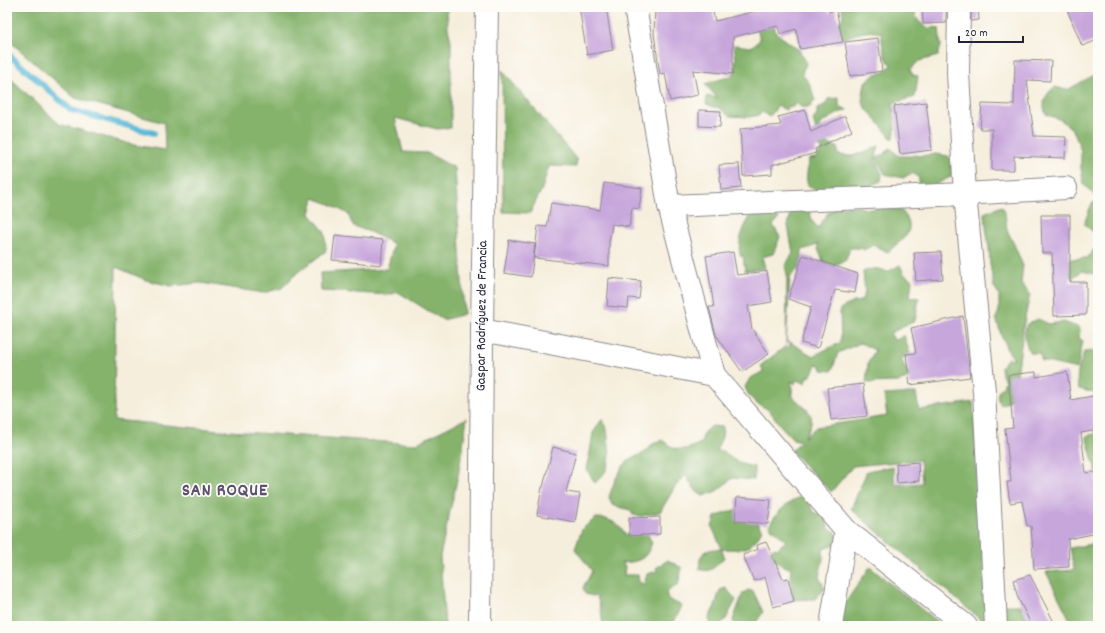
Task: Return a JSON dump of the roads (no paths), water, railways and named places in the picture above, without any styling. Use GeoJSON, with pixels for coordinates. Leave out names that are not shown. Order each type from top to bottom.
{"type":"FeatureCollection","features":[{"type":"Feature","properties":{"kind":"street","name":"Gaspar Rodríguez de Francia"},"geometry":{"type":"LineString","coordinates":[[480,626],[482,330],[487,7]]}},
{"type":"Feature","properties":{"kind":"street"},"geometry":{"type":"LineString","coordinates":[[635,7],[669,206],[714,375],[846,530],[966,626]]}},
{"type":"Feature","properties":{"kind":"street"},"geometry":{"type":"LineString","coordinates":[[959,7],[958,72],[965,194],[984,391],[996,626]]}},
{"type":"Feature","properties":{"kind":"street"},"geometry":{"type":"LineString","coordinates":[[669,206],[965,194],[1066,188]]}},
{"type":"Feature","properties":{"kind":"street"},"geometry":{"type":"LineString","coordinates":[[482,330],[714,375]]}},
{"type":"Feature","properties":{"kind":"street"},"geometry":{"type":"LineString","coordinates":[[831,626],[846,530]]}},
{"type":"Feature","properties":{"kind":"waterway"},"geometry":{"type":"LineString","coordinates":[[7,53],[71,110],[154,133]]}},
{"type":"Feature","properties":{"kind":"district","name":"SAN ROQUE"},"geometry":{"type":"Point","coordinates":[225,491]}}]}
